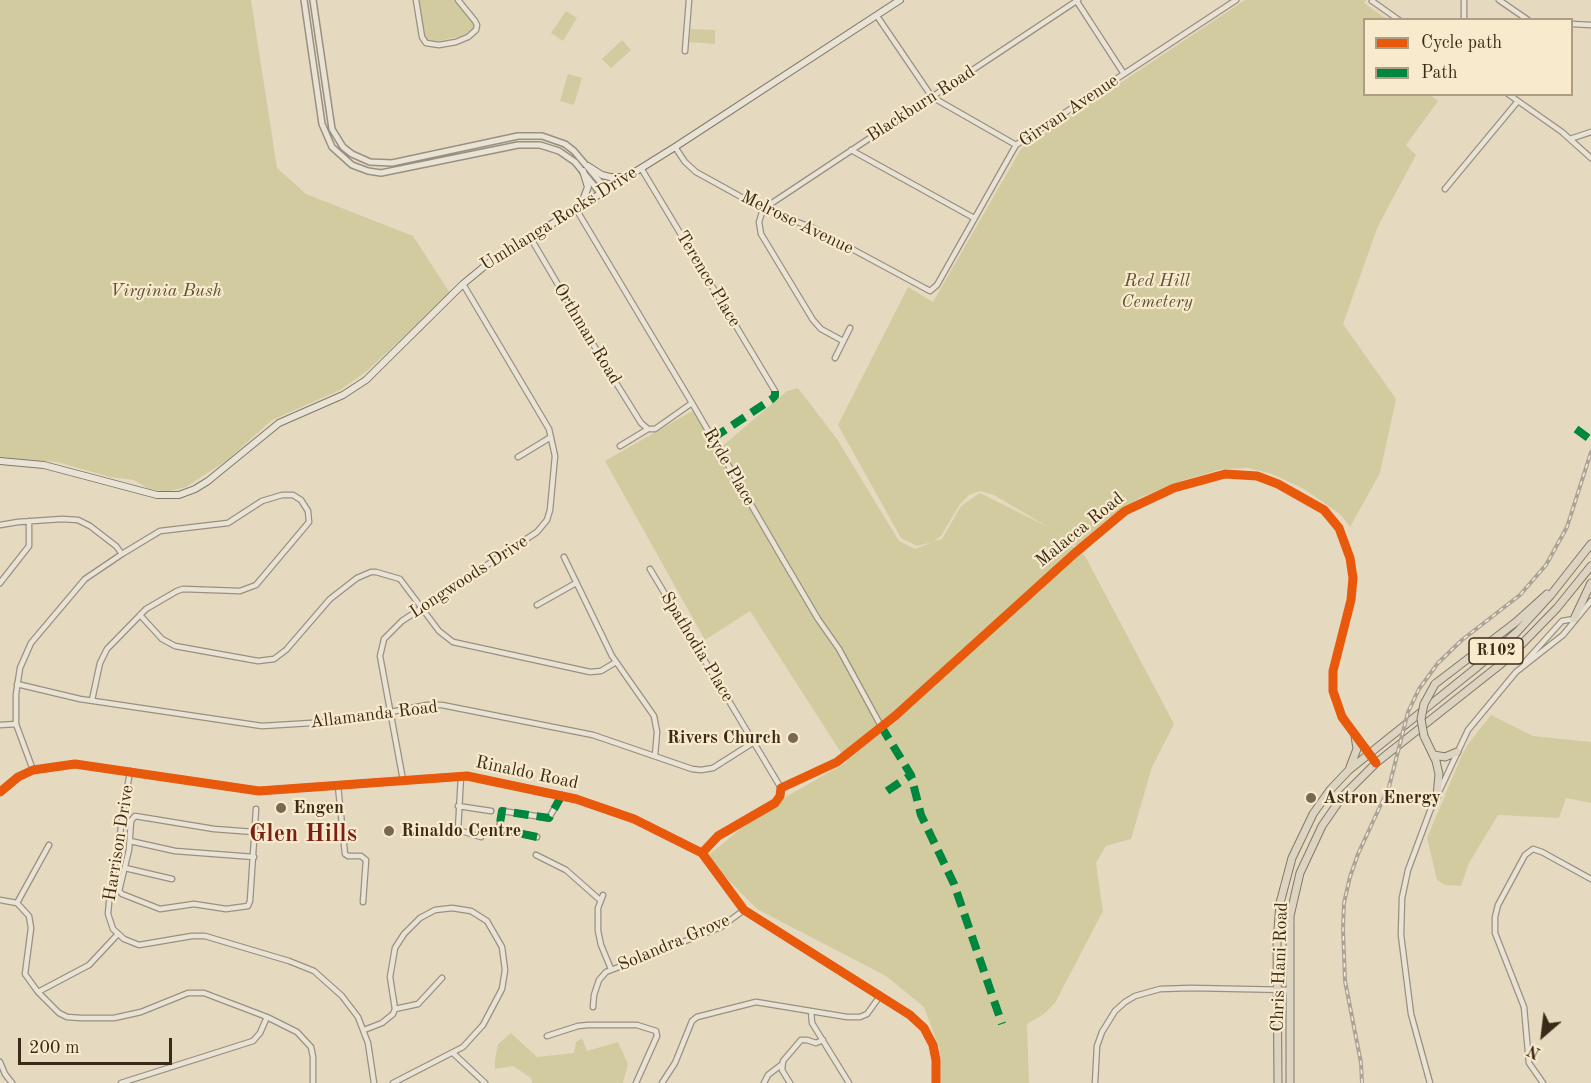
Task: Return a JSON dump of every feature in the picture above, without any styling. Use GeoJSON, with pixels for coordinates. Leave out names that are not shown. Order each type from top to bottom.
{"type":"FeatureCollection","features":[{"type":"Feature","properties":{"kind":"main road","name":"Umhlanga Rocks Drive"},"geometry":{"type":"LineString","coordinates":[[0,461],[44,465],[157,495],[172,496],[188,492],[208,482],[279,423],[343,394],[366,380],[463,284],[486,265],[675,147],[900,0]]}},
{"type":"Feature","properties":{"kind":"main road"},"geometry":{"type":"LineString","coordinates":[[584,166],[610,177],[628,176]]}},
{"type":"Feature","properties":{"kind":"main road"},"geometry":{"type":"LineString","coordinates":[[578,207],[588,187],[584,166]]}},
{"type":"Feature","properties":{"kind":"main road","name":"Chris Hani Road"},"geometry":{"type":"LineString","coordinates":[[1278,1083],[1276,989],[1278,921],[1285,880],[1292,858],[1313,814],[1330,790],[1349,770],[1498,650],[1533,615],[1591,544]]}},
{"type":"Feature","properties":{"kind":"main road","name":"Chris Hani Road"},"geometry":{"type":"LineString","coordinates":[[1290,1083],[1290,916],[1306,857],[1330,812],[1376,763],[1502,664],[1557,608],[1591,566]]}},
{"type":"Feature","properties":{"kind":"main road"},"geometry":{"type":"LineString","coordinates":[[1574,619],[1591,583]]}},
{"type":"Feature","properties":{"kind":"main road"},"geometry":{"type":"LineString","coordinates":[[1437,796],[1439,774],[1434,755],[1424,736],[1421,719],[1424,704],[1435,684],[1558,586]]}},
{"type":"Feature","properties":{"kind":"main road"},"geometry":{"type":"LineString","coordinates":[[1349,770],[1357,749],[1355,736]]}},
{"type":"Feature","properties":{"kind":"main road"},"geometry":{"type":"LineString","coordinates":[[1434,755],[1445,757],[1457,752]]}},
{"type":"Feature","properties":{"kind":"street"},"geometry":{"type":"LineString","coordinates":[[304,0],[322,124],[333,147],[352,165],[368,171],[394,172],[529,144],[549,147],[584,166]]}},
{"type":"Feature","properties":{"kind":"street"},"geometry":{"type":"LineString","coordinates":[[313,0],[332,129],[343,147],[352,154],[370,162],[392,163],[530,135],[542,136],[565,144],[604,192]]}},
{"type":"Feature","properties":{"kind":"street"},"geometry":{"type":"LineString","coordinates":[[416,0],[422,37],[426,43],[439,45],[462,40],[476,30],[475,21],[458,0]]}},
{"type":"Feature","properties":{"kind":"street"},"geometry":{"type":"LineString","coordinates":[[685,51],[689,0]]}},
{"type":"Feature","properties":{"kind":"street"},"geometry":{"type":"LineString","coordinates":[[1077,0],[1125,74]]}},
{"type":"Feature","properties":{"kind":"street","name":"Blackburn Road"},"geometry":{"type":"LineString","coordinates":[[764,209],[1077,0]]}},
{"type":"Feature","properties":{"kind":"street","name":"Girvan Avenue"},"geometry":{"type":"LineString","coordinates":[[927,291],[937,285],[1016,145],[1236,0]]}},
{"type":"Feature","properties":{"kind":"street"},"geometry":{"type":"LineString","coordinates":[[1464,0],[1464,18]]}},
{"type":"Feature","properties":{"kind":"street"},"geometry":{"type":"LineString","coordinates":[[1499,0],[1525,18]]}},
{"type":"Feature","properties":{"kind":"street"},"geometry":{"type":"LineString","coordinates":[[1372,1],[1396,18]]}},
{"type":"Feature","properties":{"kind":"street"},"geometry":{"type":"LineString","coordinates":[[877,16],[932,97],[1016,145]]}},
{"type":"Feature","properties":{"kind":"street"},"geometry":{"type":"LineString","coordinates":[[1573,24],[1591,25]]}},
{"type":"Feature","properties":{"kind":"street"},"geometry":{"type":"LineString","coordinates":[[317,95],[327,93]]}},
{"type":"Feature","properties":{"kind":"street"},"geometry":{"type":"LineString","coordinates":[[1511,96],[1570,139],[1591,158]]}},
{"type":"Feature","properties":{"kind":"street"},"geometry":{"type":"LineString","coordinates":[[1445,189],[1518,101]]}},
{"type":"Feature","properties":{"kind":"street"},"geometry":{"type":"LineString","coordinates":[[1570,139],[1591,132]]}},
{"type":"Feature","properties":{"kind":"street","name":"Melrose Avenue"},"geometry":{"type":"LineString","coordinates":[[675,147],[684,162],[696,172],[764,209],[813,228],[927,291]]}},
{"type":"Feature","properties":{"kind":"street"},"geometry":{"type":"LineString","coordinates":[[851,150],[974,218]]}},
{"type":"Feature","properties":{"kind":"street"},"geometry":{"type":"LineString","coordinates":[[392,163],[394,172]]}},
{"type":"Feature","properties":{"kind":"street","name":"Terence Place"},"geometry":{"type":"LineString","coordinates":[[641,168],[775,391]]}},
{"type":"Feature","properties":{"kind":"street","name":"Ryde Place"},"geometry":{"type":"LineString","coordinates":[[578,207],[882,726]]}},
{"type":"Feature","properties":{"kind":"street"},"geometry":{"type":"LineString","coordinates":[[764,209],[759,227],[766,243],[813,321],[821,329],[843,341]]}},
{"type":"Feature","properties":{"kind":"street","name":"Orthman Road"},"geometry":{"type":"LineString","coordinates":[[530,237],[613,378],[641,423],[648,429]]}},
{"type":"Feature","properties":{"kind":"street","name":"Longwoods Drive"},"geometry":{"type":"LineString","coordinates":[[403,780],[380,656],[381,644],[391,630],[530,538],[543,526],[550,510],[555,467],[552,437],[543,417],[463,284]]}},
{"type":"Feature","properties":{"kind":"street"},"geometry":{"type":"LineString","coordinates":[[835,358],[850,328]]}},
{"type":"Feature","properties":{"kind":"street"},"geometry":{"type":"LineString","coordinates":[[620,446],[648,429],[655,429],[692,403]]}},
{"type":"Feature","properties":{"kind":"street"},"geometry":{"type":"LineString","coordinates":[[518,457],[552,437]]}},
{"type":"Feature","properties":{"kind":"street","name":"Malacca Road"},"geometry":{"type":"LineString","coordinates":[[702,853],[718,836],[775,803],[780,796],[781,788],[837,762],[882,726],[1125,511],[1174,488],[1225,474],[1244,474],[1268,479],[1316,505],[1331,516],[1342,534],[1350,558],[1353,578],[1351,600],[1335,659],[1332,681],[1338,710],[1376,763]]}},
{"type":"Feature","properties":{"kind":"street"},"geometry":{"type":"LineString","coordinates":[[33,770],[16,724],[17,684],[24,658],[38,635],[85,579],[122,554],[165,530],[228,523],[262,501],[282,495],[297,496],[309,514],[309,522],[256,585],[240,591],[183,589],[140,615],[106,649],[100,663],[92,700]]}},
{"type":"Feature","properties":{"kind":"street"},"geometry":{"type":"LineString","coordinates":[[0,525],[62,519],[83,522],[116,546],[122,554]]}},
{"type":"Feature","properties":{"kind":"street"},"geometry":{"type":"LineString","coordinates":[[0,583],[29,546],[29,521]]}},
{"type":"Feature","properties":{"kind":"street"},"geometry":{"type":"LineString","coordinates":[[564,557],[616,662],[654,716],[657,726],[655,756]]}},
{"type":"Feature","properties":{"kind":"street","name":"Spathodia Place"},"geometry":{"type":"LineString","coordinates":[[650,569],[781,788]]}},
{"type":"Feature","properties":{"kind":"street"},"geometry":{"type":"LineString","coordinates":[[140,615],[169,644],[244,659],[274,659],[286,650],[330,599],[364,574],[376,572],[400,579],[443,636],[460,644],[590,672],[601,670],[616,662]]}},
{"type":"Feature","properties":{"kind":"street"},"geometry":{"type":"LineString","coordinates":[[537,605],[576,583]]}},
{"type":"Feature","properties":{"kind":"street"},"geometry":{"type":"LineString","coordinates":[[1522,667],[1559,638],[1591,601]]}},
{"type":"Feature","properties":{"kind":"street"},"geometry":{"type":"LineString","coordinates":[[1430,1083],[1411,1014],[1400,918],[1408,870],[1457,752],[1478,716],[1562,621],[1574,619]]}},
{"type":"Feature","properties":{"kind":"street","name":"Allamanda Road"},"geometry":{"type":"LineString","coordinates":[[17,684],[92,700],[262,726],[344,721],[427,705],[442,705],[592,735],[693,769],[707,769],[720,764],[754,742]]}},
{"type":"Feature","properties":{"kind":"street"},"geometry":{"type":"LineString","coordinates":[[0,725],[16,724]]}},
{"type":"Feature","properties":{"kind":"street","name":"Rinaldo Road"},"geometry":{"type":"LineString","coordinates":[[0,792],[18,777],[33,770],[75,764],[259,791],[461,776],[562,795],[634,819],[702,853],[744,910],[910,1015],[924,1028],[935,1053],[936,1083]]}},
{"type":"Feature","properties":{"kind":"street","name":"Harrison Drive"},"geometry":{"type":"LineString","coordinates":[[118,934],[108,914],[130,771]]}},
{"type":"Feature","properties":{"kind":"street"},"geometry":{"type":"LineString","coordinates":[[461,776],[458,830],[481,837]]}},
{"type":"Feature","properties":{"kind":"street"},"geometry":{"type":"LineString","coordinates":[[338,786],[346,856],[361,856],[366,860],[363,902]]}},
{"type":"Feature","properties":{"kind":"street"},"geometry":{"type":"LineString","coordinates":[[537,837],[499,829],[502,811],[549,818],[562,795]]}},
{"type":"Feature","properties":{"kind":"street"},"geometry":{"type":"LineString","coordinates":[[458,806],[490,811]]}},
{"type":"Feature","properties":{"kind":"street"},"geometry":{"type":"LineString","coordinates":[[254,832],[214,829],[138,815],[132,819],[120,892],[157,909],[198,903],[233,909],[246,907],[249,904],[254,857],[256,809]]}},
{"type":"Feature","properties":{"kind":"street"},"geometry":{"type":"LineString","coordinates":[[130,841],[189,853],[254,857]]}},
{"type":"Feature","properties":{"kind":"street"},"geometry":{"type":"LineString","coordinates":[[17,903],[49,845]]}},
{"type":"Feature","properties":{"kind":"street"},"geometry":{"type":"LineString","coordinates":[[1543,1083],[1529,1063],[1524,1007],[1495,933],[1495,917],[1498,905],[1524,855],[1533,849],[1591,879]]}},
{"type":"Feature","properties":{"kind":"street"},"geometry":{"type":"LineString","coordinates":[[117,851],[128,853]]}},
{"type":"Feature","properties":{"kind":"street"},"geometry":{"type":"LineString","coordinates":[[536,855],[566,870],[601,897],[598,908],[599,938],[611,969]]}},
{"type":"Feature","properties":{"kind":"street"},"geometry":{"type":"LineString","coordinates":[[124,868],[172,879]]}},
{"type":"Feature","properties":{"kind":"street"},"geometry":{"type":"LineString","coordinates":[[0,900],[17,903],[29,916],[31,922],[26,974],[52,1008],[67,1017],[114,1018],[141,1012],[174,998],[204,993],[288,1026],[305,1039],[313,1057],[313,1083]]}},
{"type":"Feature","properties":{"kind":"street"},"geometry":{"type":"LineString","coordinates":[[364,1030],[386,1020],[393,1014],[395,1009],[390,977],[395,948],[411,927],[427,913],[442,908],[462,909],[481,916],[492,928],[505,958],[505,980],[483,1024],[470,1040],[453,1053],[393,1083]]}},
{"type":"Feature","properties":{"kind":"street","name":"Solandra Grove"},"geometry":{"type":"LineString","coordinates":[[593,1007],[599,980],[611,969],[721,927],[744,910]]}},
{"type":"Feature","properties":{"kind":"street"},"geometry":{"type":"LineString","coordinates":[[38,992],[89,965],[118,934],[131,943],[139,945],[205,936],[314,971],[351,1005],[364,1030],[374,1083]]}},
{"type":"Feature","properties":{"kind":"street"},"geometry":{"type":"LineString","coordinates":[[395,1009],[418,1004],[442,978]]}},
{"type":"Feature","properties":{"kind":"street"},"geometry":{"type":"LineString","coordinates":[[1095,1083],[1097,1046],[1107,1021],[1125,1002],[1135,996],[1160,989],[1290,990]]}},
{"type":"Feature","properties":{"kind":"street"},"geometry":{"type":"LineString","coordinates":[[662,1083],[675,1063],[692,1021],[697,1017],[756,1002],[847,1017],[860,1017],[867,1014],[880,996]]}},
{"type":"Feature","properties":{"kind":"street"},"geometry":{"type":"LineString","coordinates":[[811,1011],[812,1023],[849,1083]]}},
{"type":"Feature","properties":{"kind":"street"},"geometry":{"type":"LineString","coordinates":[[121,1083],[253,1041],[260,1033],[267,1017]]}},
{"type":"Feature","properties":{"kind":"street"},"geometry":{"type":"LineString","coordinates":[[547,1036],[588,1025],[637,1024],[654,1030],[657,1036],[636,1083]]}},
{"type":"Feature","properties":{"kind":"street"},"geometry":{"type":"LineString","coordinates":[[764,1083],[768,1075],[781,1065],[801,1040],[816,1043],[823,1040]]}},
{"type":"Feature","properties":{"kind":"street"},"geometry":{"type":"LineString","coordinates":[[453,1053],[485,1083]]}},
{"type":"Feature","properties":{"kind":"street"},"geometry":{"type":"LineString","coordinates":[[0,1062],[2,1075],[12,1083]]}},
{"type":"Feature","properties":{"kind":"street"},"geometry":{"type":"LineString","coordinates":[[781,1065],[790,1083]]}},
{"type":"Feature","properties":{"kind":"green space","name":"Virginia Bush"},"geometry":{"type":"Polygon","coordinates":[[[0,0],[251,0],[277,168],[306,194],[413,236],[450,293],[367,371],[340,390],[272,420],[227,460],[186,487],[167,492],[149,489],[134,480],[110,477],[57,462],[0,457],[0,0]]]}},
{"type":"Feature","properties":{"kind":"green space"},"geometry":{"type":"Polygon","coordinates":[[[416,0],[456,0],[473,23],[473,28],[462,36],[439,41],[427,40],[423,37],[416,0]]]}},
{"type":"Feature","properties":{"kind":"green space","name":"Red Hill Cemetery"},"geometry":{"type":"Polygon","coordinates":[[[1245,0],[1366,0],[1364,3],[1385,18],[1363,18],[1363,96],[1431,96],[1438,101],[1406,145],[1416,155],[1378,226],[1343,324],[1396,399],[1380,473],[1350,527],[1340,514],[1304,489],[1272,474],[1248,468],[1222,469],[1184,480],[1141,497],[1109,518],[1076,546],[1056,533],[1085,556],[1174,724],[1152,767],[1131,839],[1106,846],[1096,863],[1103,911],[1055,1003],[1044,1014],[1027,1024],[1029,1083],[941,1083],[940,1050],[924,1007],[886,976],[757,909],[706,857],[768,807],[847,762],[750,611],[705,640],[605,461],[696,409],[719,449],[787,391],[798,388],[837,439],[899,541],[915,549],[933,542],[917,546],[901,538],[838,425],[908,287],[933,302],[1021,149],[1245,0]],[[980,491],[969,495],[960,504],[941,536],[934,541],[942,539],[961,506],[980,493],[1050,528],[994,495],[980,491]]]}},
{"type":"Feature","properties":{"kind":"green space"},"geometry":{"type":"Polygon","coordinates":[[[566,11],[577,18],[563,41],[551,33],[566,11]]]}},
{"type":"Feature","properties":{"kind":"green space"},"geometry":{"type":"Polygon","coordinates":[[[691,29],[715,30],[715,44],[689,42],[691,29]]]}},
{"type":"Feature","properties":{"kind":"green space"},"geometry":{"type":"Polygon","coordinates":[[[622,40],[631,50],[611,68],[602,59],[622,40]]]}},
{"type":"Feature","properties":{"kind":"green space"},"geometry":{"type":"Polygon","coordinates":[[[568,74],[582,78],[574,105],[560,101],[568,74]]]}},
{"type":"Feature","properties":{"kind":"green space"},"geometry":{"type":"Polygon","coordinates":[[[1491,715],[1533,736],[1591,742],[1591,803],[1566,798],[1559,818],[1498,815],[1469,863],[1461,886],[1445,885],[1437,880],[1427,838],[1461,757],[1468,744],[1491,715]]]}},
{"type":"Feature","properties":{"kind":"green space"},"geometry":{"type":"Polygon","coordinates":[[[511,1033],[537,1057],[574,1053],[576,1042],[582,1038],[587,1051],[618,1042],[628,1064],[623,1083],[532,1083],[531,1078],[513,1066],[495,1069],[498,1044],[511,1033]]]}},
{"type":"Feature","properties":{"kind":"railway"},"geometry":{"type":"LineString","coordinates":[[1362,1083],[1361,1063],[1345,981],[1344,903],[1358,854],[1389,787],[1408,712],[1419,689],[1438,663],[1462,640],[1520,595],[1546,565],[1567,527],[1591,452]]}},
{"type":"Feature","properties":{"kind":"marked path"},"geometry":{"type":"LineString","coordinates":[[713,438],[772,399],[775,391]]}},
{"type":"Feature","properties":{"kind":"marked path"},"geometry":{"type":"LineString","coordinates":[[1576,429],[1591,440]]}},
{"type":"Feature","properties":{"kind":"marked path"},"geometry":{"type":"LineString","coordinates":[[881,726],[911,775],[921,815],[954,884],[1002,1024]]}},
{"type":"Feature","properties":{"kind":"marked path"},"geometry":{"type":"LineString","coordinates":[[887,791],[911,775]]}},
{"type":"Feature","properties":{"kind":"marked path"},"geometry":{"type":"LineString","coordinates":[[537,837],[499,829],[502,811],[549,818],[562,795]]}},
{"type":"Feature","properties":{"kind":"cycle path"},"geometry":{"type":"LineString","coordinates":[[702,853],[718,836],[775,803],[780,796],[781,788],[837,762],[895,716],[1075,553],[1125,511],[1174,488],[1225,474],[1257,476],[1278,484],[1324,510],[1339,528],[1350,558],[1353,578],[1351,600],[1333,671],[1333,691],[1342,717],[1376,763]]}},
{"type":"Feature","properties":{"kind":"cycle path"},"geometry":{"type":"LineString","coordinates":[[0,792],[18,777],[33,770],[75,764],[259,791],[467,776],[576,799],[634,819],[702,853],[744,910],[910,1015],[924,1028],[933,1045],[936,1060],[936,1083]]}},
{"type":"Feature","properties":{"kind":"place","name":"Rivers Church"},"geometry":{"type":"Point","coordinates":[793,738]}},
{"type":"Feature","properties":{"kind":"place","name":"Astron Energy"},"geometry":{"type":"Point","coordinates":[1311,798]}},
{"type":"Feature","properties":{"kind":"place","name":"Engen"},"geometry":{"type":"Point","coordinates":[281,808]}},
{"type":"Feature","properties":{"kind":"place","name":"Rinaldo Centre"},"geometry":{"type":"Point","coordinates":[389,831]}},
{"type":"Feature","properties":{"kind":"district","name":"Glen Hills"},"geometry":{"type":"Point","coordinates":[303,835]}}]}
